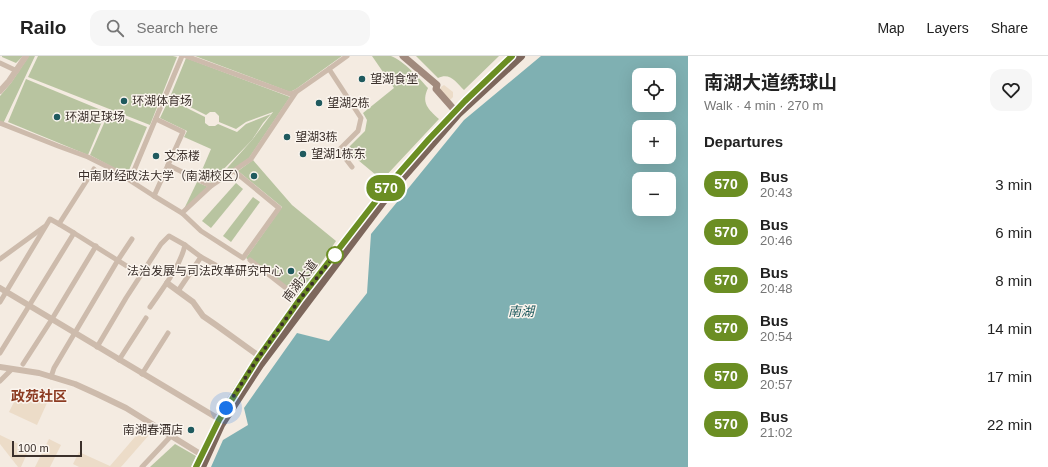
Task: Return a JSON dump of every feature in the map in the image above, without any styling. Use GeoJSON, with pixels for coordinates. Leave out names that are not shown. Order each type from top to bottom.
{"type":"FeatureCollection","features":[{"type":"Feature","properties":{"kind":"main road"},"geometry":{"type":"LineString","coordinates":[[403,56],[436,85],[436,90],[439,94],[457,112]]}},
{"type":"Feature","properties":{"kind":"main road","name":"南湖大道"},"geometry":{"type":"LineString","coordinates":[[196,467],[219,420],[259,356],[300,299],[386,188],[429,139],[512,56]]}},
{"type":"Feature","properties":{"kind":"main road","name":"南湖大道"},"geometry":{"type":"LineString","coordinates":[[202,467],[221,426],[260,365],[390,191],[457,112],[521,56]]}},
{"type":"Feature","properties":{"kind":"street"},"geometry":{"type":"LineString","coordinates":[[0,91],[17,71],[26,56]]}},
{"type":"Feature","properties":{"kind":"street"},"geometry":{"type":"LineString","coordinates":[[130,180],[182,56]]}},
{"type":"Feature","properties":{"kind":"street"},"geometry":{"type":"LineString","coordinates":[[186,56],[290,94],[296,92],[346,56]]}},
{"type":"Feature","properties":{"kind":"street"},"geometry":{"type":"LineString","coordinates":[[0,63],[17,71]]}},
{"type":"Feature","properties":{"kind":"street"},"geometry":{"type":"LineString","coordinates":[[329,69],[361,118],[358,131],[339,150],[352,167]]}},
{"type":"Feature","properties":{"kind":"street"},"geometry":{"type":"LineString","coordinates":[[182,213],[211,186],[251,159],[296,92]]}},
{"type":"Feature","properties":{"kind":"street"},"geometry":{"type":"LineString","coordinates":[[154,196],[183,132],[156,119]]}},
{"type":"Feature","properties":{"kind":"street"},"geometry":{"type":"LineString","coordinates":[[0,123],[88,157],[120,172],[154,196],[182,213],[201,231],[243,258],[279,208],[234,171]]}},
{"type":"Feature","properties":{"kind":"street"},"geometry":{"type":"LineString","coordinates":[[168,165],[211,186]]}},
{"type":"Feature","properties":{"kind":"street"},"geometry":{"type":"LineString","coordinates":[[59,224],[94,169]]}},
{"type":"Feature","properties":{"kind":"street"},"geometry":{"type":"LineString","coordinates":[[0,302],[50,219],[141,275]]}},
{"type":"Feature","properties":{"kind":"street"},"geometry":{"type":"LineString","coordinates":[[0,259],[46,226]]}},
{"type":"Feature","properties":{"kind":"street"},"geometry":{"type":"LineString","coordinates":[[0,353],[74,233]]}},
{"type":"Feature","properties":{"kind":"street"},"geometry":{"type":"LineString","coordinates":[[97,347],[141,275],[169,236],[186,245],[219,267]]}},
{"type":"Feature","properties":{"kind":"street"},"geometry":{"type":"LineString","coordinates":[[51,377],[54,368],[132,239]]}},
{"type":"Feature","properties":{"kind":"street"},"geometry":{"type":"LineString","coordinates":[[150,307],[167,283],[186,245]]}},
{"type":"Feature","properties":{"kind":"street"},"geometry":{"type":"LineString","coordinates":[[23,364],[52,320],[96,246]]}},
{"type":"Feature","properties":{"kind":"street"},"geometry":{"type":"LineString","coordinates":[[178,291],[201,256]]}},
{"type":"Feature","properties":{"kind":"street"},"geometry":{"type":"LineString","coordinates":[[250,260],[300,299]]}},
{"type":"Feature","properties":{"kind":"street"},"geometry":{"type":"LineString","coordinates":[[167,283],[193,302],[203,316],[259,356]]}},
{"type":"Feature","properties":{"kind":"street"},"geometry":{"type":"LineString","coordinates":[[0,288],[219,420]]}},
{"type":"Feature","properties":{"kind":"street"},"geometry":{"type":"LineString","coordinates":[[119,360],[146,318]]}},
{"type":"Feature","properties":{"kind":"street"},"geometry":{"type":"LineString","coordinates":[[142,374],[168,333]]}},
{"type":"Feature","properties":{"kind":"street"},"geometry":{"type":"LineString","coordinates":[[0,367],[39,373],[75,384],[126,408],[202,455]]}},
{"type":"Feature","properties":{"kind":"street"},"geometry":{"type":"LineString","coordinates":[[0,382],[12,369]]}},
{"type":"Feature","properties":{"kind":"street"},"geometry":{"type":"LineString","coordinates":[[144,432],[152,424]]}},
{"type":"Feature","properties":{"kind":"street"},"geometry":{"type":"LineString","coordinates":[[142,467],[171,436]]}},
{"type":"Feature","properties":{"kind":"green space"},"geometry":{"type":"Polygon","coordinates":[[[2,56],[23,56],[16,63],[2,56]]]}},
{"type":"Feature","properties":{"kind":"green space"},"geometry":{"type":"Polygon","coordinates":[[[29,56],[35,56],[2,126],[0,125],[0,96],[11,83],[29,56]]]}},
{"type":"Feature","properties":{"kind":"green space","name":"环湖体育场"},"geometry":{"type":"Polygon","coordinates":[[[38,56],[177,57],[150,125],[28,77],[38,56]]]}},
{"type":"Feature","properties":{"kind":"green space"},"geometry":{"type":"Polygon","coordinates":[[[195,56],[342,56],[290,92],[195,56]]]}},
{"type":"Feature","properties":{"kind":"green space"},"geometry":{"type":"Polygon","coordinates":[[[372,56],[391,56],[401,61],[411,70],[428,88],[425,98],[427,105],[439,119],[382,180],[346,150],[365,131],[367,120],[363,113],[394,88],[372,56]]]}},
{"type":"Feature","properties":{"kind":"green space"},"geometry":{"type":"Polygon","coordinates":[[[416,56],[499,56],[464,90],[449,77],[442,76],[438,78],[416,56]]]}},
{"type":"Feature","properties":{"kind":"green space"},"geometry":{"type":"Polygon","coordinates":[[[186,58],[290,97],[249,158],[213,184],[252,140],[273,112],[246,122],[236,129],[219,122],[219,116],[215,112],[210,112],[206,115],[170,97],[186,58]]]}},
{"type":"Feature","properties":{"kind":"green space","name":"环湖足球场"},"geometry":{"type":"Polygon","coordinates":[[[26,79],[106,112],[88,155],[8,122],[26,79]]]}},
{"type":"Feature","properties":{"kind":"green space"},"geometry":{"type":"Polygon","coordinates":[[[169,99],[205,117],[205,123],[209,126],[215,126],[218,124],[237,132],[246,124],[271,114],[252,140],[212,183],[199,177],[211,149],[184,137],[187,131],[160,118],[169,99]]]}},
{"type":"Feature","properties":{"kind":"green space"},"geometry":{"type":"Polygon","coordinates":[[[109,112],[147,127],[127,175],[90,155],[109,112]]]}},
{"type":"Feature","properties":{"kind":"green space"},"geometry":{"type":"Polygon","coordinates":[[[253,160],[292,205],[336,241],[298,297],[246,258],[282,207],[238,171],[253,160]]]}},
{"type":"Feature","properties":{"kind":"green space"},"geometry":{"type":"Polygon","coordinates":[[[197,182],[208,187],[183,211],[197,182]]]}},
{"type":"Feature","properties":{"kind":"green space"},"geometry":{"type":"Polygon","coordinates":[[[236,183],[243,189],[211,228],[202,221],[236,183]]]}},
{"type":"Feature","properties":{"kind":"green space"},"geometry":{"type":"Polygon","coordinates":[[[253,197],[260,202],[231,242],[223,236],[253,197]]]}},
{"type":"Feature","properties":{"kind":"green space"},"geometry":{"type":"Polygon","coordinates":[[[175,444],[196,456],[191,467],[150,467],[175,444]]]}},
{"type":"Feature","properties":{"kind":"shaded area"},"geometry":{"type":"Polygon","coordinates":[[[444,85],[453,92],[453,97],[450,100],[440,91],[441,87],[444,85]]]}},
{"type":"Feature","properties":{"kind":"shaded area"},"geometry":{"type":"Polygon","coordinates":[[[18,394],[32,395],[47,403],[37,425],[9,412],[18,394]]]}},
{"type":"Feature","properties":{"kind":"shaded area"},"geometry":{"type":"Polygon","coordinates":[[[141,430],[149,435],[121,467],[79,467],[73,464],[79,452],[110,466],[141,430]]]}},
{"type":"Feature","properties":{"kind":"shaded area"},"geometry":{"type":"Polygon","coordinates":[[[0,435],[29,449],[21,467],[18,467],[0,444],[0,435]]]}},
{"type":"Feature","properties":{"kind":"shaded area"},"geometry":{"type":"Polygon","coordinates":[[[49,439],[61,445],[50,467],[35,467],[49,439]]]}},
{"type":"Feature","properties":{"kind":"water","name":"南湖"},"geometry":{"type":"Polygon","coordinates":[[[541,56],[688,56],[688,467],[211,467],[223,440],[248,425],[244,408],[297,333],[329,341],[367,293],[371,234],[464,120],[541,56]]]}},
{"type":"Feature","properties":{"kind":"bus line","name":"570"},"geometry":{"type":"LineString","coordinates":[[196,467],[219,420],[256,361],[300,299],[386,188],[465,101],[512,56]]}},
{"type":"Feature","properties":{"kind":"place","name":"望湖食堂"},"geometry":{"type":"Point","coordinates":[362,79]}},
{"type":"Feature","properties":{"kind":"place","name":"环湖体育场"},"geometry":{"type":"Point","coordinates":[124,101]}},
{"type":"Feature","properties":{"kind":"place","name":"望湖2栋"},"geometry":{"type":"Point","coordinates":[319,103]}},
{"type":"Feature","properties":{"kind":"place","name":"环湖足球场"},"geometry":{"type":"Point","coordinates":[57,117]}},
{"type":"Feature","properties":{"kind":"place","name":"望湖3栋"},"geometry":{"type":"Point","coordinates":[287,137]}},
{"type":"Feature","properties":{"kind":"place","name":"望湖1栋东"},"geometry":{"type":"Point","coordinates":[303,154]}},
{"type":"Feature","properties":{"kind":"place","name":"文添楼"},"geometry":{"type":"Point","coordinates":[156,156]}},
{"type":"Feature","properties":{"kind":"place","name":"中南财经政法大学（南湖校区）"},"geometry":{"type":"Point","coordinates":[254,176]}},
{"type":"Feature","properties":{"kind":"place","name":"法治发展与司法改革研究中心"},"geometry":{"type":"Point","coordinates":[291,271]}},
{"type":"Feature","properties":{"kind":"place","name":"南湖春酒店"},"geometry":{"type":"Point","coordinates":[191,430]}},
{"type":"Feature","properties":{"kind":"district","name":"政苑社区"},"geometry":{"type":"Point","coordinates":[39,396]}},
{"type":"Feature","properties":{"kind":"route"},"geometry":{"type":"LineString","coordinates":[[226,408],[256,361],[300,299],[335,255]]}}]}
